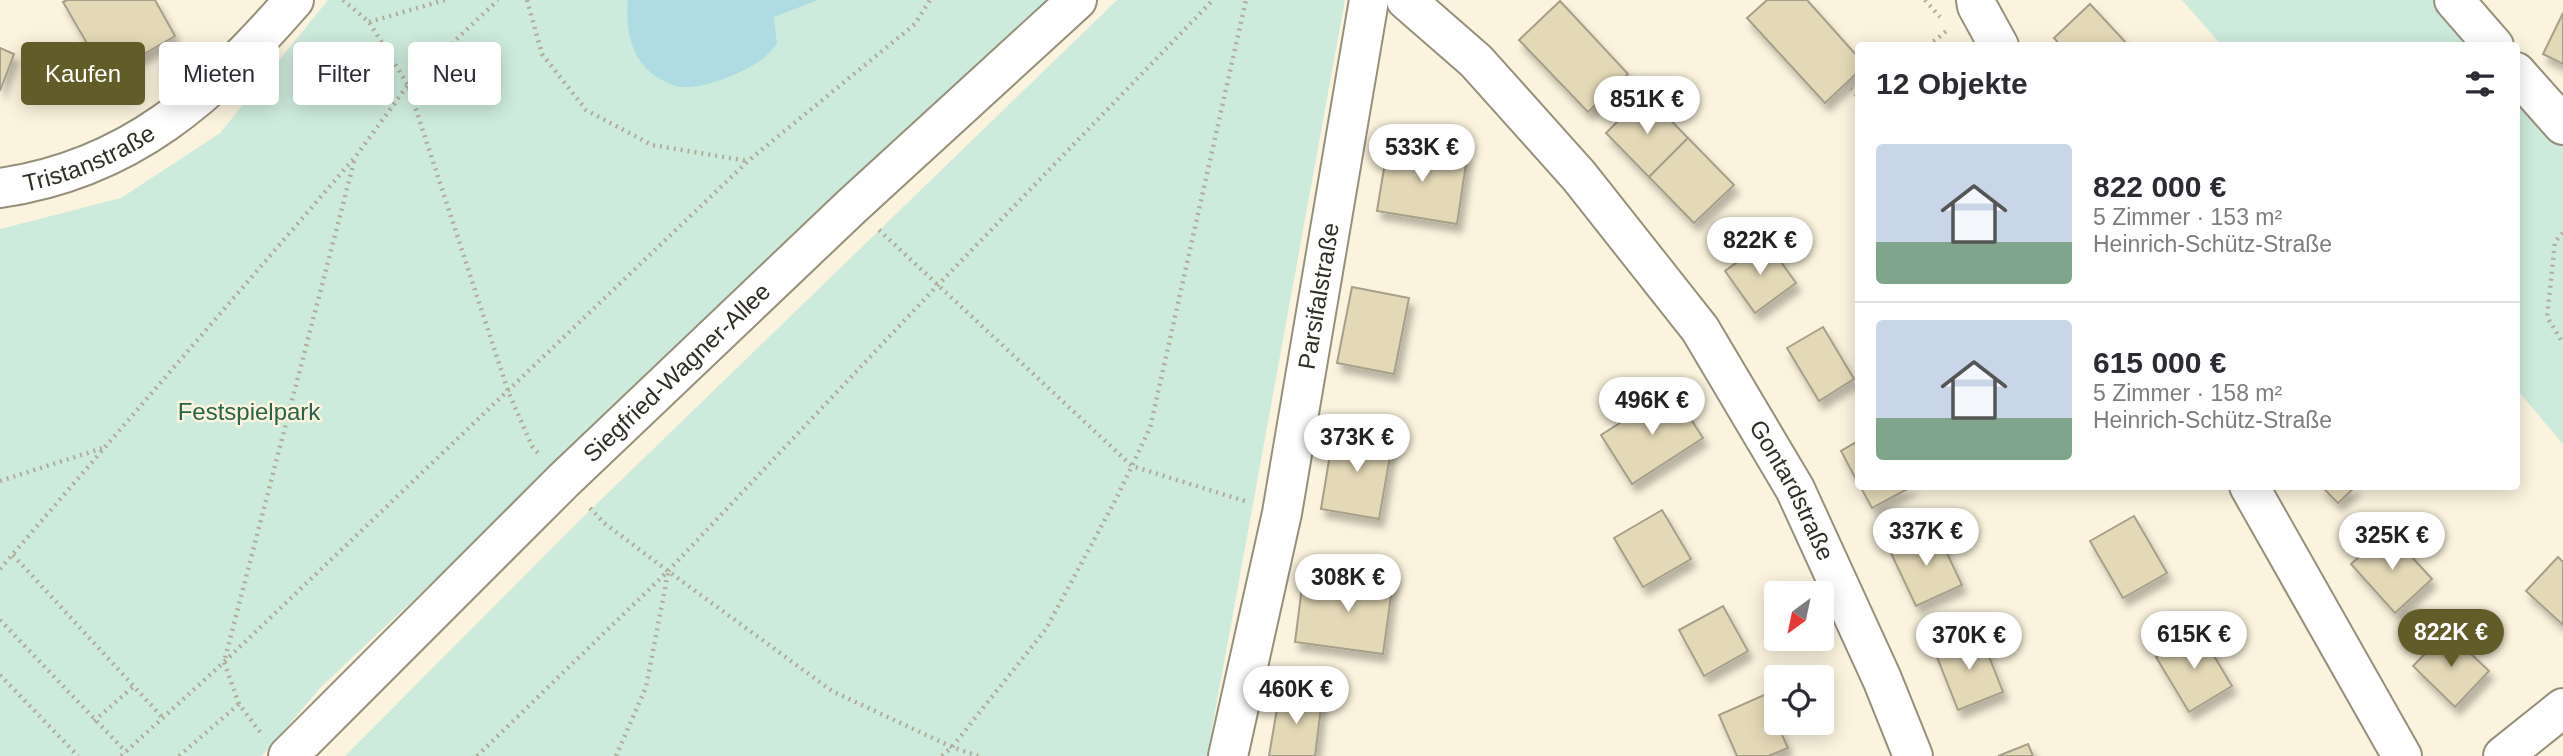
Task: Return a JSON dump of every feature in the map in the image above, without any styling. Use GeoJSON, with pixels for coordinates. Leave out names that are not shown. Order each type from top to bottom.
{"type":"FeatureCollection","features":[{"type":"Feature","properties":{"kind":"street","name":"Tristanstraße"},"geometry":{"type":"LineString","coordinates":[[0,188],[72,171],[118,152],[146,136],[208,91],[294,0]]}},
{"type":"Feature","properties":{"kind":"street","name":"Siegfried-Wagner-Allee"},"geometry":{"type":"LineString","coordinates":[[288,756],[563,481],[852,206],[1077,0]]}},
{"type":"Feature","properties":{"kind":"street","name":"Parsifalstraße"},"geometry":{"type":"LineString","coordinates":[[1228,756],[1282,513],[1370,0]]}},
{"type":"Feature","properties":{"kind":"street","name":"Gontardstraße"},"geometry":{"type":"LineString","coordinates":[[1406,0],[1476,61],[1579,176],[1700,329],[1795,489],[1882,679],[1913,756]]}},
{"type":"Feature","properties":{"kind":"street"},"geometry":{"type":"LineString","coordinates":[[1976,0],[1976,6],[1997,42]]}},
{"type":"Feature","properties":{"kind":"street"},"geometry":{"type":"LineString","coordinates":[[2454,0],[2491,42]]}},
{"type":"Feature","properties":{"kind":"street"},"geometry":{"type":"LineString","coordinates":[[2520,77],[2563,125]]}},
{"type":"Feature","properties":{"kind":"street"},"geometry":{"type":"LineString","coordinates":[[2251,490],[2402,756]]}},
{"type":"Feature","properties":{"kind":"street"},"geometry":{"type":"LineString","coordinates":[[2503,756],[2563,708]]}},
{"type":"Feature","properties":{"kind":"path"},"geometry":{"type":"LineString","coordinates":[[0,569],[356,156],[408,85],[369,22],[343,0]]}},
{"type":"Feature","properties":{"kind":"path"},"geometry":{"type":"LineString","coordinates":[[369,22],[445,0]]}},
{"type":"Feature","properties":{"kind":"path"},"geometry":{"type":"LineString","coordinates":[[454,42],[498,0]]}},
{"type":"Feature","properties":{"kind":"path"},"geometry":{"type":"LineString","coordinates":[[527,0],[542,54],[586,110],[652,145],[748,161]]}},
{"type":"Feature","properties":{"kind":"path"},"geometry":{"type":"LineString","coordinates":[[121,756],[225,662],[748,161],[915,24],[930,0]]}},
{"type":"Feature","properties":{"kind":"path"},"geometry":{"type":"LineString","coordinates":[[477,756],[668,571],[937,286],[1213,0]]}},
{"type":"Feature","properties":{"kind":"path"},"geometry":{"type":"LineString","coordinates":[[942,756],[1046,629],[1150,428],[1246,0]]}},
{"type":"Feature","properties":{"kind":"path"},"geometry":{"type":"LineString","coordinates":[[1846,83],[1855,94]]}},
{"type":"Feature","properties":{"kind":"path"},"geometry":{"type":"LineString","coordinates":[[415,105],[508,391],[532,446],[604,523],[832,691],[952,747],[978,756]]}},
{"type":"Feature","properties":{"kind":"path"},"geometry":{"type":"LineString","coordinates":[[179,756],[240,704],[225,662],[356,156]]}},
{"type":"Feature","properties":{"kind":"path"},"geometry":{"type":"LineString","coordinates":[[852,206],[1132,466],[1282,513]]}},
{"type":"Feature","properties":{"kind":"path"},"geometry":{"type":"LineString","coordinates":[[2563,233],[2555,242],[2547,317],[2563,343]]}},
{"type":"Feature","properties":{"kind":"path"},"geometry":{"type":"LineString","coordinates":[[0,481],[103,447]]}},
{"type":"Feature","properties":{"kind":"path"},"geometry":{"type":"LineString","coordinates":[[13,555],[163,718]]}},
{"type":"Feature","properties":{"kind":"path"},"geometry":{"type":"LineString","coordinates":[[616,756],[646,687],[668,571]]}},
{"type":"Feature","properties":{"kind":"path"},"geometry":{"type":"LineString","coordinates":[[0,620],[126,752]]}},
{"type":"Feature","properties":{"kind":"path"},"geometry":{"type":"LineString","coordinates":[[0,675],[78,756]]}},
{"type":"Feature","properties":{"kind":"path"},"geometry":{"type":"LineString","coordinates":[[94,721],[134,686]]}},
{"type":"Feature","properties":{"kind":"green space","name":"Festspielpark"},"geometry":{"type":"Polygon","coordinates":[[[328,0],[1049,0],[321,687],[262,756],[0,756],[0,229],[121,198],[220,133],[243,105],[279,105],[279,60],[293,43],[293,105],[394,105],[394,42],[294,42],[328,0]]]}},
{"type":"Feature","properties":{"kind":"green space"},"geometry":{"type":"Polygon","coordinates":[[[1117,0],[1345,0],[1207,756],[345,756],[579,521],[1117,0]]]}},
{"type":"Feature","properties":{"kind":"green space"},"geometry":{"type":"Polygon","coordinates":[[[2182,0],[2453,0],[2490,42],[2218,42],[2182,0]]]}},
{"type":"Feature","properties":{"kind":"green space"},"geometry":{"type":"Polygon","coordinates":[[[2520,78],[2563,126],[2563,444],[2520,394],[2520,78]]]}},
{"type":"Feature","properties":{"kind":"water"},"geometry":{"type":"Polygon","coordinates":[[[628,0],[818,0],[774,17],[777,44],[760,61],[720,80],[689,87],[666,82],[654,75],[638,58],[630,37],[628,0]]]}},
{"type":"Feature","properties":{"kind":"building"},"geometry":{"type":"Polygon","coordinates":[[[155,0],[175,36],[159,42],[159,45],[145,53],[145,42],[86,42],[63,2],[155,0]]]}},
{"type":"Feature","properties":{"kind":"building"},"geometry":{"type":"Polygon","coordinates":[[[1767,0],[1807,0],[1855,54],[1855,75],[1825,103],[1747,18],[1767,0]]]}},
{"type":"Feature","properties":{"kind":"building"},"geometry":{"type":"Polygon","coordinates":[[[1560,1],[1628,74],[1588,112],[1519,40],[1560,1]]]}},
{"type":"Feature","properties":{"kind":"building"},"geometry":{"type":"Polygon","coordinates":[[[2090,4],[2125,42],[2058,42],[2054,38],[2090,4]]]}},
{"type":"Feature","properties":{"kind":"building"},"geometry":{"type":"Polygon","coordinates":[[[2563,13],[2563,64],[2543,54],[2563,13]]]}},
{"type":"Feature","properties":{"kind":"building"},"geometry":{"type":"Polygon","coordinates":[[[0,48],[14,54],[0,91],[0,48]]]}},
{"type":"Feature","properties":{"kind":"building"},"geometry":{"type":"Polygon","coordinates":[[[1645,94],[1688,138],[1649,177],[1606,133],[1645,94]]]}},
{"type":"Feature","properties":{"kind":"building"},"geometry":{"type":"Polygon","coordinates":[[[1688,138],[1734,185],[1694,223],[1649,177],[1688,138]]]}},
{"type":"Feature","properties":{"kind":"building"},"geometry":{"type":"Polygon","coordinates":[[[1388,144],[1467,157],[1457,224],[1377,211],[1388,144]]]}},
{"type":"Feature","properties":{"kind":"building"},"geometry":{"type":"Polygon","coordinates":[[[1766,241],[1796,283],[1755,313],[1725,271],[1766,241]]]}},
{"type":"Feature","properties":{"kind":"building"},"geometry":{"type":"Polygon","coordinates":[[[1352,287],[1409,298],[1394,374],[1337,363],[1352,287]]]}},
{"type":"Feature","properties":{"kind":"building"},"geometry":{"type":"Polygon","coordinates":[[[1823,327],[1854,379],[1819,401],[1787,348],[1823,327]]]}},
{"type":"Feature","properties":{"kind":"building"},"geometry":{"type":"Polygon","coordinates":[[[1672,390],[1703,438],[1632,484],[1601,435],[1672,390]]]}},
{"type":"Feature","properties":{"kind":"building"},"geometry":{"type":"Polygon","coordinates":[[[1334,430],[1393,439],[1379,519],[1321,509],[1334,430]]]}},
{"type":"Feature","properties":{"kind":"building"},"geometry":{"type":"Polygon","coordinates":[[[1855,443],[1855,477],[1841,451],[1855,443]]]}},
{"type":"Feature","properties":{"kind":"building"},"geometry":{"type":"Polygon","coordinates":[[[1862,490],[1906,490],[1872,508],[1862,490]]]}},
{"type":"Feature","properties":{"kind":"building"},"geometry":{"type":"Polygon","coordinates":[[[2325,490],[2352,490],[2338,503],[2325,490]]]}},
{"type":"Feature","properties":{"kind":"building"},"geometry":{"type":"Polygon","coordinates":[[[1662,510],[1691,559],[1643,587],[1614,538],[1662,510]]]}},
{"type":"Feature","properties":{"kind":"building"},"geometry":{"type":"Polygon","coordinates":[[[2134,516],[2167,573],[2123,598],[2090,541],[2134,516]]]}},
{"type":"Feature","properties":{"kind":"building"},"geometry":{"type":"Polygon","coordinates":[[[1936,530],[1962,585],[1916,606],[1890,551],[1936,530]]]}},
{"type":"Feature","properties":{"kind":"building"},"geometry":{"type":"Polygon","coordinates":[[[2388,531],[2432,579],[2395,613],[2351,564],[2388,531]]]}},
{"type":"Feature","properties":{"kind":"building"},"geometry":{"type":"Polygon","coordinates":[[[2558,557],[2563,562],[2563,625],[2526,591],[2558,557]]]}},
{"type":"Feature","properties":{"kind":"building"},"geometry":{"type":"Polygon","coordinates":[[[1353,568],[1394,574],[1383,654],[1295,642],[1302,587],[1349,593],[1353,568]]]}},
{"type":"Feature","properties":{"kind":"building"},"geometry":{"type":"Polygon","coordinates":[[[1723,606],[1748,651],[1704,676],[1679,630],[1723,606]]]}},
{"type":"Feature","properties":{"kind":"building"},"geometry":{"type":"Polygon","coordinates":[[[2199,631],[2232,686],[2189,712],[2156,657],[2199,631]]]}},
{"type":"Feature","properties":{"kind":"building"},"geometry":{"type":"Polygon","coordinates":[[[2447,631],[2489,671],[2455,707],[2413,666],[2447,631]]]}},
{"type":"Feature","properties":{"kind":"building"},"geometry":{"type":"Polygon","coordinates":[[[1980,634],[2003,692],[1958,710],[1935,652],[1980,634]]]}},
{"type":"Feature","properties":{"kind":"building"},"geometry":{"type":"Polygon","coordinates":[[[1280,691],[1322,699],[1315,756],[1269,756],[1280,691]]]}},
{"type":"Feature","properties":{"kind":"building"},"geometry":{"type":"Polygon","coordinates":[[[1764,695],[1764,735],[1782,735],[1788,748],[1768,756],[1737,756],[1719,715],[1764,695]]]}},
{"type":"Feature","properties":{"kind":"building"},"geometry":{"type":"Polygon","coordinates":[[[2028,744],[2033,756],[1998,756],[2028,744]]]}}]}
